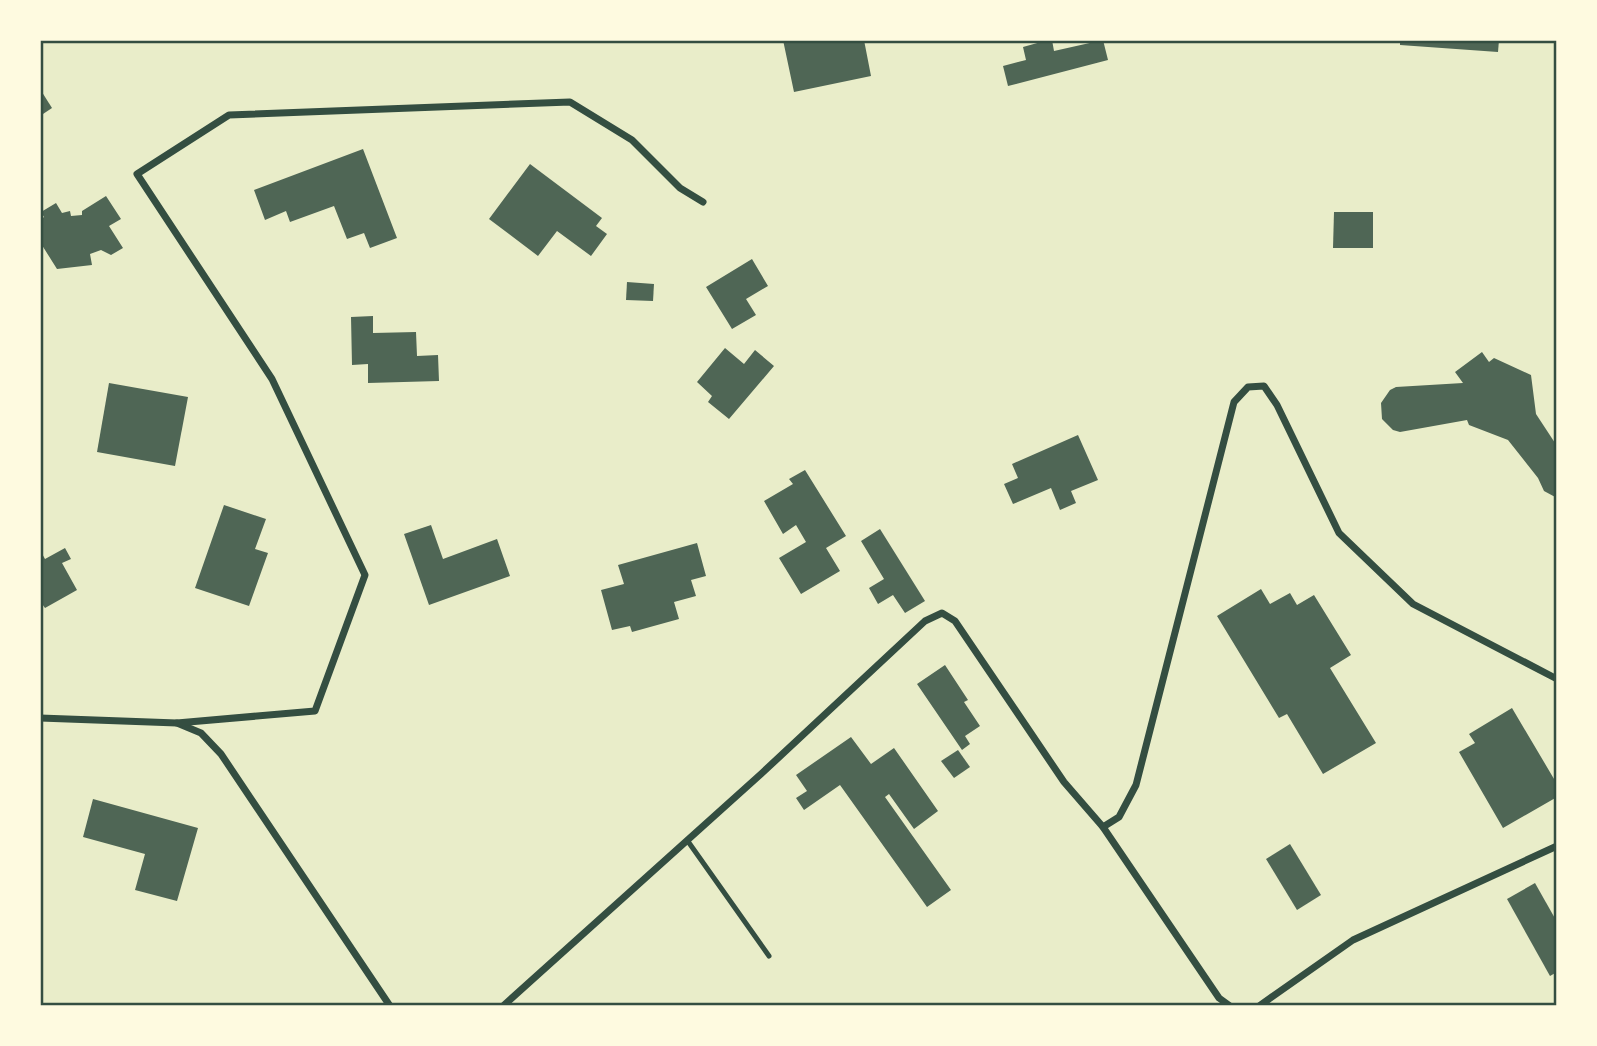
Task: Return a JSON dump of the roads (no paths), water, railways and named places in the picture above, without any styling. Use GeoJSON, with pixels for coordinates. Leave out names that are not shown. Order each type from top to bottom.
{"type":"FeatureCollection","features":[{"type":"Feature","properties":{"kind":"street"},"geometry":{"type":"LineString","coordinates":[[40,718],[177,723],[315,711],[365,575],[272,379],[138,174],[229,115],[570,102],[632,140],[680,188],[703,202]]}},
{"type":"Feature","properties":{"kind":"street"},"geometry":{"type":"LineString","coordinates":[[1102,827],[1119,817],[1136,785],[1234,402],[1248,387],[1264,386],[1277,405],[1339,533],[1413,604],[1557,679]]}},
{"type":"Feature","properties":{"kind":"street"},"geometry":{"type":"LineString","coordinates":[[503,1006],[761,774],[925,621],[942,613],[955,621],[1064,782],[1102,827],[1219,998],[1230,1006]]}},
{"type":"Feature","properties":{"kind":"street"},"geometry":{"type":"LineString","coordinates":[[177,723],[201,733],[221,754],[390,1006]]}},
{"type":"Feature","properties":{"kind":"street"},"geometry":{"type":"LineString","coordinates":[[1259,1006],[1353,940],[1557,846]]}},
{"type":"Feature","properties":{"kind":"lane"},"geometry":{"type":"LineString","coordinates":[[687,840],[769,956]]}}]}
